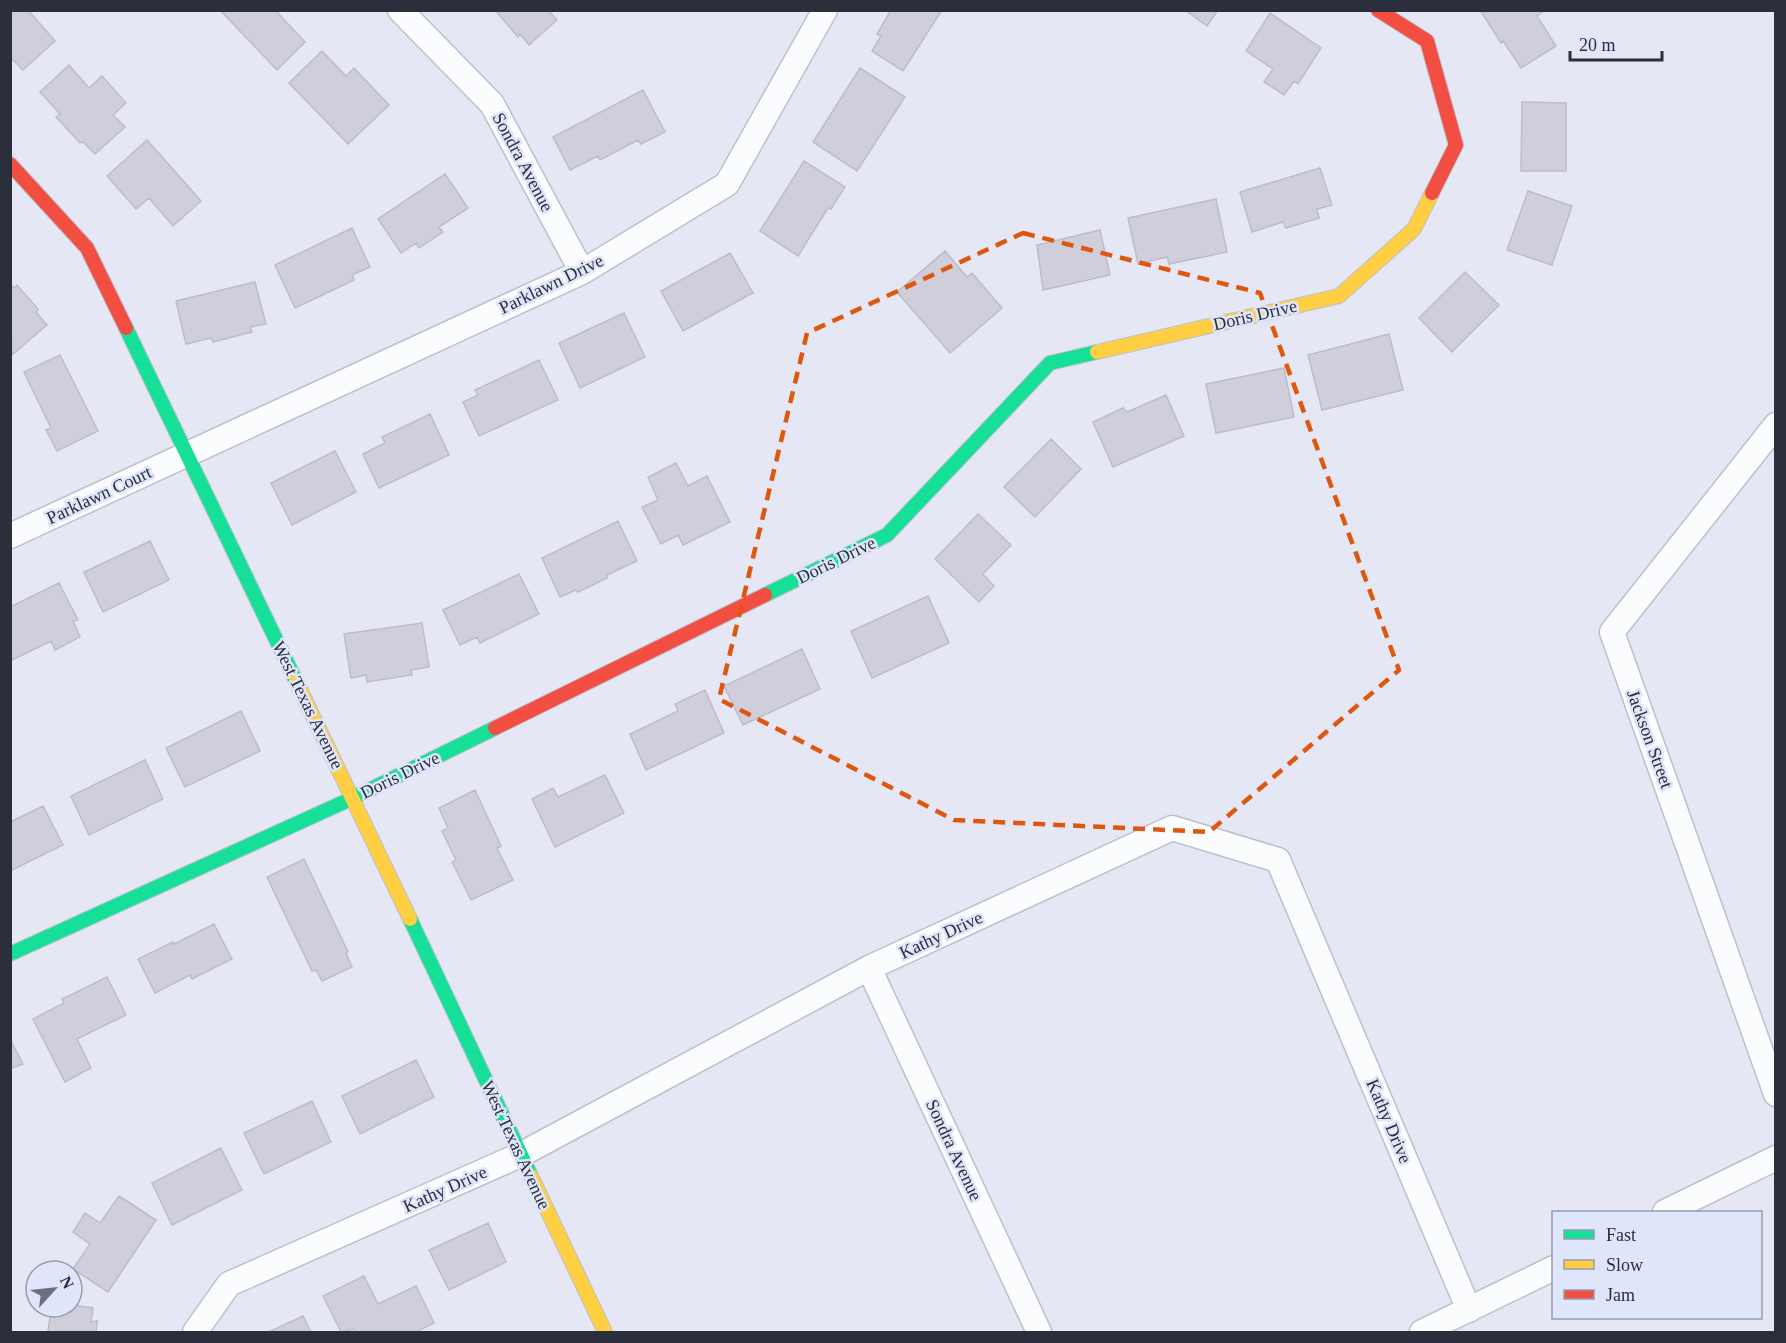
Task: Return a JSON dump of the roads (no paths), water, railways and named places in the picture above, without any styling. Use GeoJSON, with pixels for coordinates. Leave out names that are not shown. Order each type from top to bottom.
{"type":"FeatureCollection","features":[{"type":"Feature","properties":{"kind":"street","name":"Sondra Avenue"},"geometry":{"type":"LineString","coordinates":[[400,10],[492,104],[582,272]]}},
{"type":"Feature","properties":{"kind":"street","name":"Parklawn Drive"},"geometry":{"type":"LineString","coordinates":[[187,454],[582,272],[727,184],[825,10]]}},
{"type":"Feature","properties":{"kind":"street","name":"Doris Drive"},"geometry":{"type":"LineString","coordinates":[[10,954],[353,798],[887,535],[1050,363],[1339,296],[1414,229],[1456,145],[1427,41],[1378,10]]}},
{"type":"Feature","properties":{"kind":"street","name":"West Texas Avenue"},"geometry":{"type":"LineString","coordinates":[[10,164],[87,248],[353,798],[605,1332]]}},
{"type":"Feature","properties":{"kind":"street","name":"Jackson Street"},"geometry":{"type":"LineString","coordinates":[[1776,425],[1612,632],[1776,1094]]}},
{"type":"Feature","properties":{"kind":"street","name":"Parklawn Court"},"geometry":{"type":"LineString","coordinates":[[10,536],[187,454]]}},
{"type":"Feature","properties":{"kind":"street","name":"Kathy Drive"},"geometry":{"type":"LineString","coordinates":[[195,1332],[229,1284],[520,1155],[869,968],[1172,828],[1278,860],[1469,1310]]}},
{"type":"Feature","properties":{"kind":"street","name":"Sondra Avenue"},"geometry":{"type":"LineString","coordinates":[[869,968],[1039,1332]]}},
{"type":"Feature","properties":{"kind":"street"},"geometry":{"type":"LineString","coordinates":[[1667,1211],[1776,1158]]}},
{"type":"Feature","properties":{"kind":"street"},"geometry":{"type":"LineString","coordinates":[[1422,1332],[1552,1269]]}}]}
